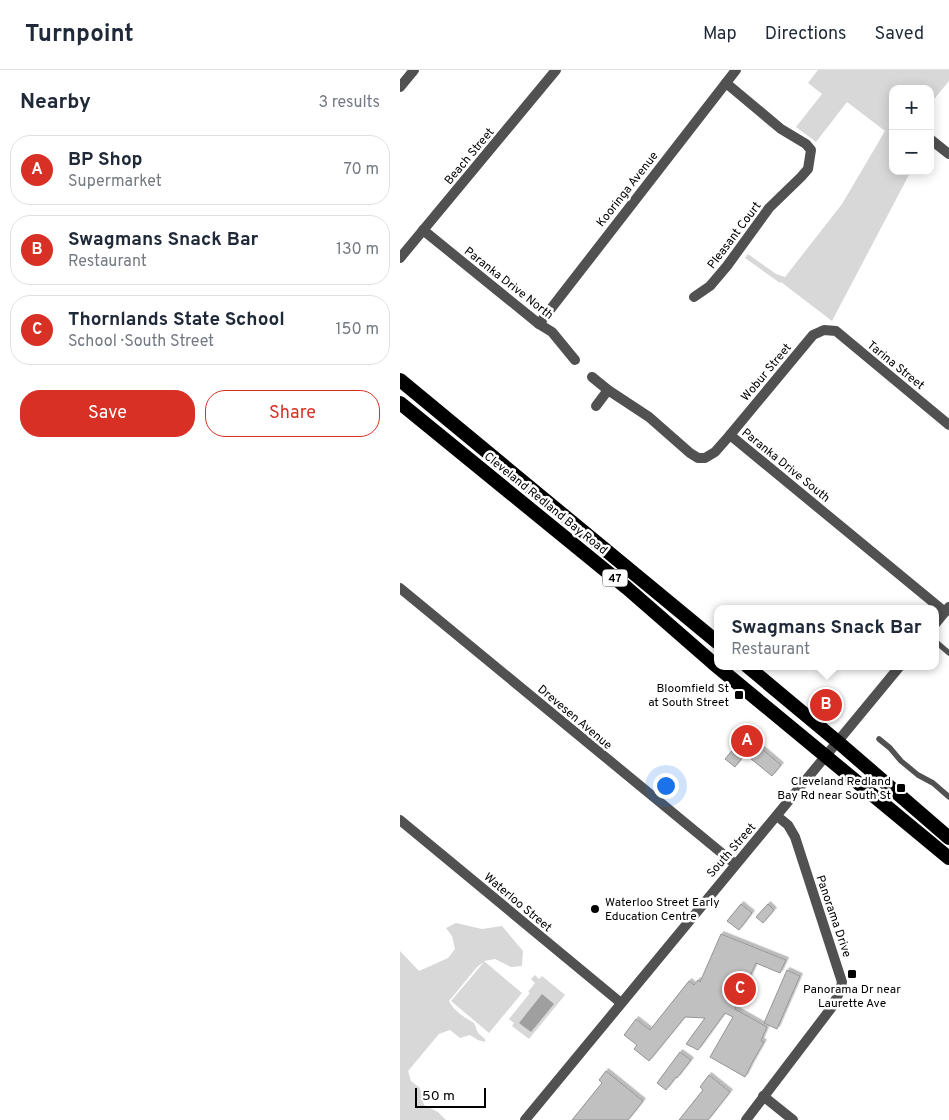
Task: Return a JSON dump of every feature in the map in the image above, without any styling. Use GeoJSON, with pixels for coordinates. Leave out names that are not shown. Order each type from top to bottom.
{"type":"FeatureCollection","features":[{"type":"Feature","properties":{"kind":"highway","name":"Cleveland Redland Bay Road"},"geometry":{"type":"LineString","coordinates":[[400,380],[714,640]]}},
{"type":"Feature","properties":{"kind":"highway","name":"Cleveland Redland Bay Road"},"geometry":{"type":"LineString","coordinates":[[400,403],[627,588],[714,664]]}},
{"type":"Feature","properties":{"kind":"highway","name":"Cleveland Redland Bay Road"},"geometry":{"type":"LineString","coordinates":[[721,670],[949,858]]}},
{"type":"Feature","properties":{"kind":"highway"},"geometry":{"type":"LineString","coordinates":[[752,670],[949,838]]}},
{"type":"Feature","properties":{"kind":"street"},"geometry":{"type":"LineString","coordinates":[[400,87],[414,70]]}},
{"type":"Feature","properties":{"kind":"street","name":"Beach Street"},"geometry":{"type":"LineString","coordinates":[[400,258],[556,70]]}},
{"type":"Feature","properties":{"kind":"street","name":"Kooringa Avenue"},"geometry":{"type":"LineString","coordinates":[[539,324],[736,70]]}},
{"type":"Feature","properties":{"kind":"street","name":"Pleasant Court"},"geometry":{"type":"LineString","coordinates":[[694,297],[710,286],[727,266],[769,208],[808,169],[810,159],[811,150],[806,144],[781,129],[726,83]]}},
{"type":"Feature","properties":{"kind":"street"},"geometry":{"type":"LineString","coordinates":[[934,142],[949,154]]}},
{"type":"Feature","properties":{"kind":"street","name":"Paranka Drive North"},"geometry":{"type":"LineString","coordinates":[[423,230],[539,324],[552,332],[575,360]]}},
{"type":"Feature","properties":{"kind":"street","name":"Tarina Street"},"geometry":{"type":"LineString","coordinates":[[824,330],[836,331],[949,425]]}},
{"type":"Feature","properties":{"kind":"street","name":"Wobur Street"},"geometry":{"type":"LineString","coordinates":[[730,435],[813,335],[824,330]]}},
{"type":"Feature","properties":{"kind":"street","name":"Paranka Drive South"},"geometry":{"type":"LineString","coordinates":[[592,377],[648,417],[698,458],[705,458],[715,452],[730,435],[947,610]]}},
{"type":"Feature","properties":{"kind":"street"},"geometry":{"type":"LineString","coordinates":[[596,406],[608,390]]}},
{"type":"Feature","properties":{"kind":"street","name":"Drevesen Avenue"},"geometry":{"type":"LineString","coordinates":[[400,588],[735,864]]}},
{"type":"Feature","properties":{"kind":"street","name":"South Street"},"geometry":{"type":"LineString","coordinates":[[525,1120],[897,670]]}},
{"type":"Feature","properties":{"kind":"street","name":"Panorama Drive"},"geometry":{"type":"LineString","coordinates":[[746,1120],[832,1008],[840,992],[842,982],[794,837],[788,825],[777,816]]}},
{"type":"Feature","properties":{"kind":"street","name":"Waterloo Street"},"geometry":{"type":"LineString","coordinates":[[400,820],[621,1003]]}},
{"type":"Feature","properties":{"kind":"street"},"geometry":{"type":"LineString","coordinates":[[763,1096],[792,1120]]}},
{"type":"Feature","properties":{"kind":"lane"},"geometry":{"type":"LineString","coordinates":[[939,644],[949,653]]}},
{"type":"Feature","properties":{"kind":"lane"},"geometry":{"type":"LineString","coordinates":[[879,739],[901,761],[918,775],[933,783],[949,797]]}},
{"type":"Feature","properties":{"kind":"shaded area"},"geometry":{"type":"Polygon","coordinates":[[[818,70],[949,70],[949,81],[934,99],[934,85],[889,85],[889,175],[909,175],[832,321],[781,282],[745,258],[748,254],[776,274],[785,277],[842,204],[885,131],[847,102],[816,142],[796,127],[822,94],[808,83],[818,70]]]}},
{"type":"Feature","properties":{"kind":"shaded area"},"geometry":{"type":"Polygon","coordinates":[[[456,923],[482,929],[502,926],[523,951],[522,966],[511,967],[495,959],[484,961],[522,993],[489,1033],[451,1001],[484,962],[477,967],[449,1001],[457,1011],[474,1023],[478,1033],[485,1039],[485,1042],[470,1035],[460,1038],[450,1030],[439,1034],[408,1071],[411,1081],[420,1088],[424,1105],[438,1112],[446,1120],[400,1120],[400,951],[419,971],[448,958],[455,949],[452,936],[446,928],[456,923]]]}},
{"type":"Feature","properties":{"kind":"shaded area"},"geometry":{"type":"Polygon","coordinates":[[[535,975],[539,979],[542,976],[565,995],[529,1039],[512,1026],[514,1023],[509,1019],[530,993],[528,992],[535,983],[531,979],[535,975]]]}},
{"type":"Feature","properties":{"kind":"shaded area"},"geometry":{"type":"Polygon","coordinates":[[[542,994],[554,1004],[531,1032],[519,1023],[542,994]]]}},
{"type":"Feature","properties":{"kind":"building"},"geometry":{"type":"Polygon","coordinates":[[[749,730],[754,734],[755,743],[781,765],[772,776],[745,754],[735,767],[725,759],[741,740],[739,738],[745,731],[747,733],[749,730]]]}},
{"type":"Feature","properties":{"kind":"building"},"geometry":{"type":"Polygon","coordinates":[[[741,904],[752,913],[739,930],[727,921],[741,904]]]}},
{"type":"Feature","properties":{"kind":"building"},"geometry":{"type":"Polygon","coordinates":[[[768,904],[774,910],[763,923],[756,917],[768,904]]]}},
{"type":"Feature","properties":{"kind":"building"},"geometry":{"type":"Polygon","coordinates":[[[721,934],[786,960],[780,973],[756,963],[735,1009],[767,1027],[761,1041],[764,1042],[745,1077],[710,1057],[733,1017],[725,1013],[698,1050],[686,1044],[705,1018],[685,1017],[649,1061],[634,1049],[637,1045],[624,1035],[636,1019],[650,1030],[689,981],[694,985],[698,980],[700,982],[721,934]]]}},
{"type":"Feature","properties":{"kind":"building"},"geometry":{"type":"Polygon","coordinates":[[[787,970],[800,976],[777,1029],[764,1023],[787,970]]]}},
{"type":"Feature","properties":{"kind":"building"},"geometry":{"type":"Polygon","coordinates":[[[680,1052],[691,1060],[666,1090],[657,1083],[680,1052]]]}},
{"type":"Feature","properties":{"kind":"building"},"geometry":{"type":"Polygon","coordinates":[[[606,1071],[643,1101],[628,1120],[572,1120],[602,1083],[599,1080],[606,1071]]]}},
{"type":"Feature","properties":{"kind":"building"},"geometry":{"type":"Polygon","coordinates":[[[709,1075],[730,1092],[708,1120],[679,1120],[703,1090],[700,1087],[709,1075]]]}},
{"type":"Feature","properties":{"kind":"place","name":"Bloomfield St at South Street"},"geometry":{"type":"Point","coordinates":[739,695]}},
{"type":"Feature","properties":{"kind":"place","name":"Swagmans Snack Bar"},"geometry":{"type":"Point","coordinates":[826,705]}},
{"type":"Feature","properties":{"kind":"place","name":"BP Shop"},"geometry":{"type":"Point","coordinates":[747,741]}},
{"type":"Feature","properties":{"kind":"place","name":"Cleveland Redland Bay Rd near South St"},"geometry":{"type":"Point","coordinates":[901,788]}},
{"type":"Feature","properties":{"kind":"place","name":"Waterloo Street Early Education Centre"},"geometry":{"type":"Point","coordinates":[595,909]}},
{"type":"Feature","properties":{"kind":"place","name":"Panorama Dr near Laurette Ave"},"geometry":{"type":"Point","coordinates":[852,974]}},
{"type":"Feature","properties":{"kind":"place","name":"Thornlands State School"},"geometry":{"type":"Point","coordinates":[740,989]}}]}
